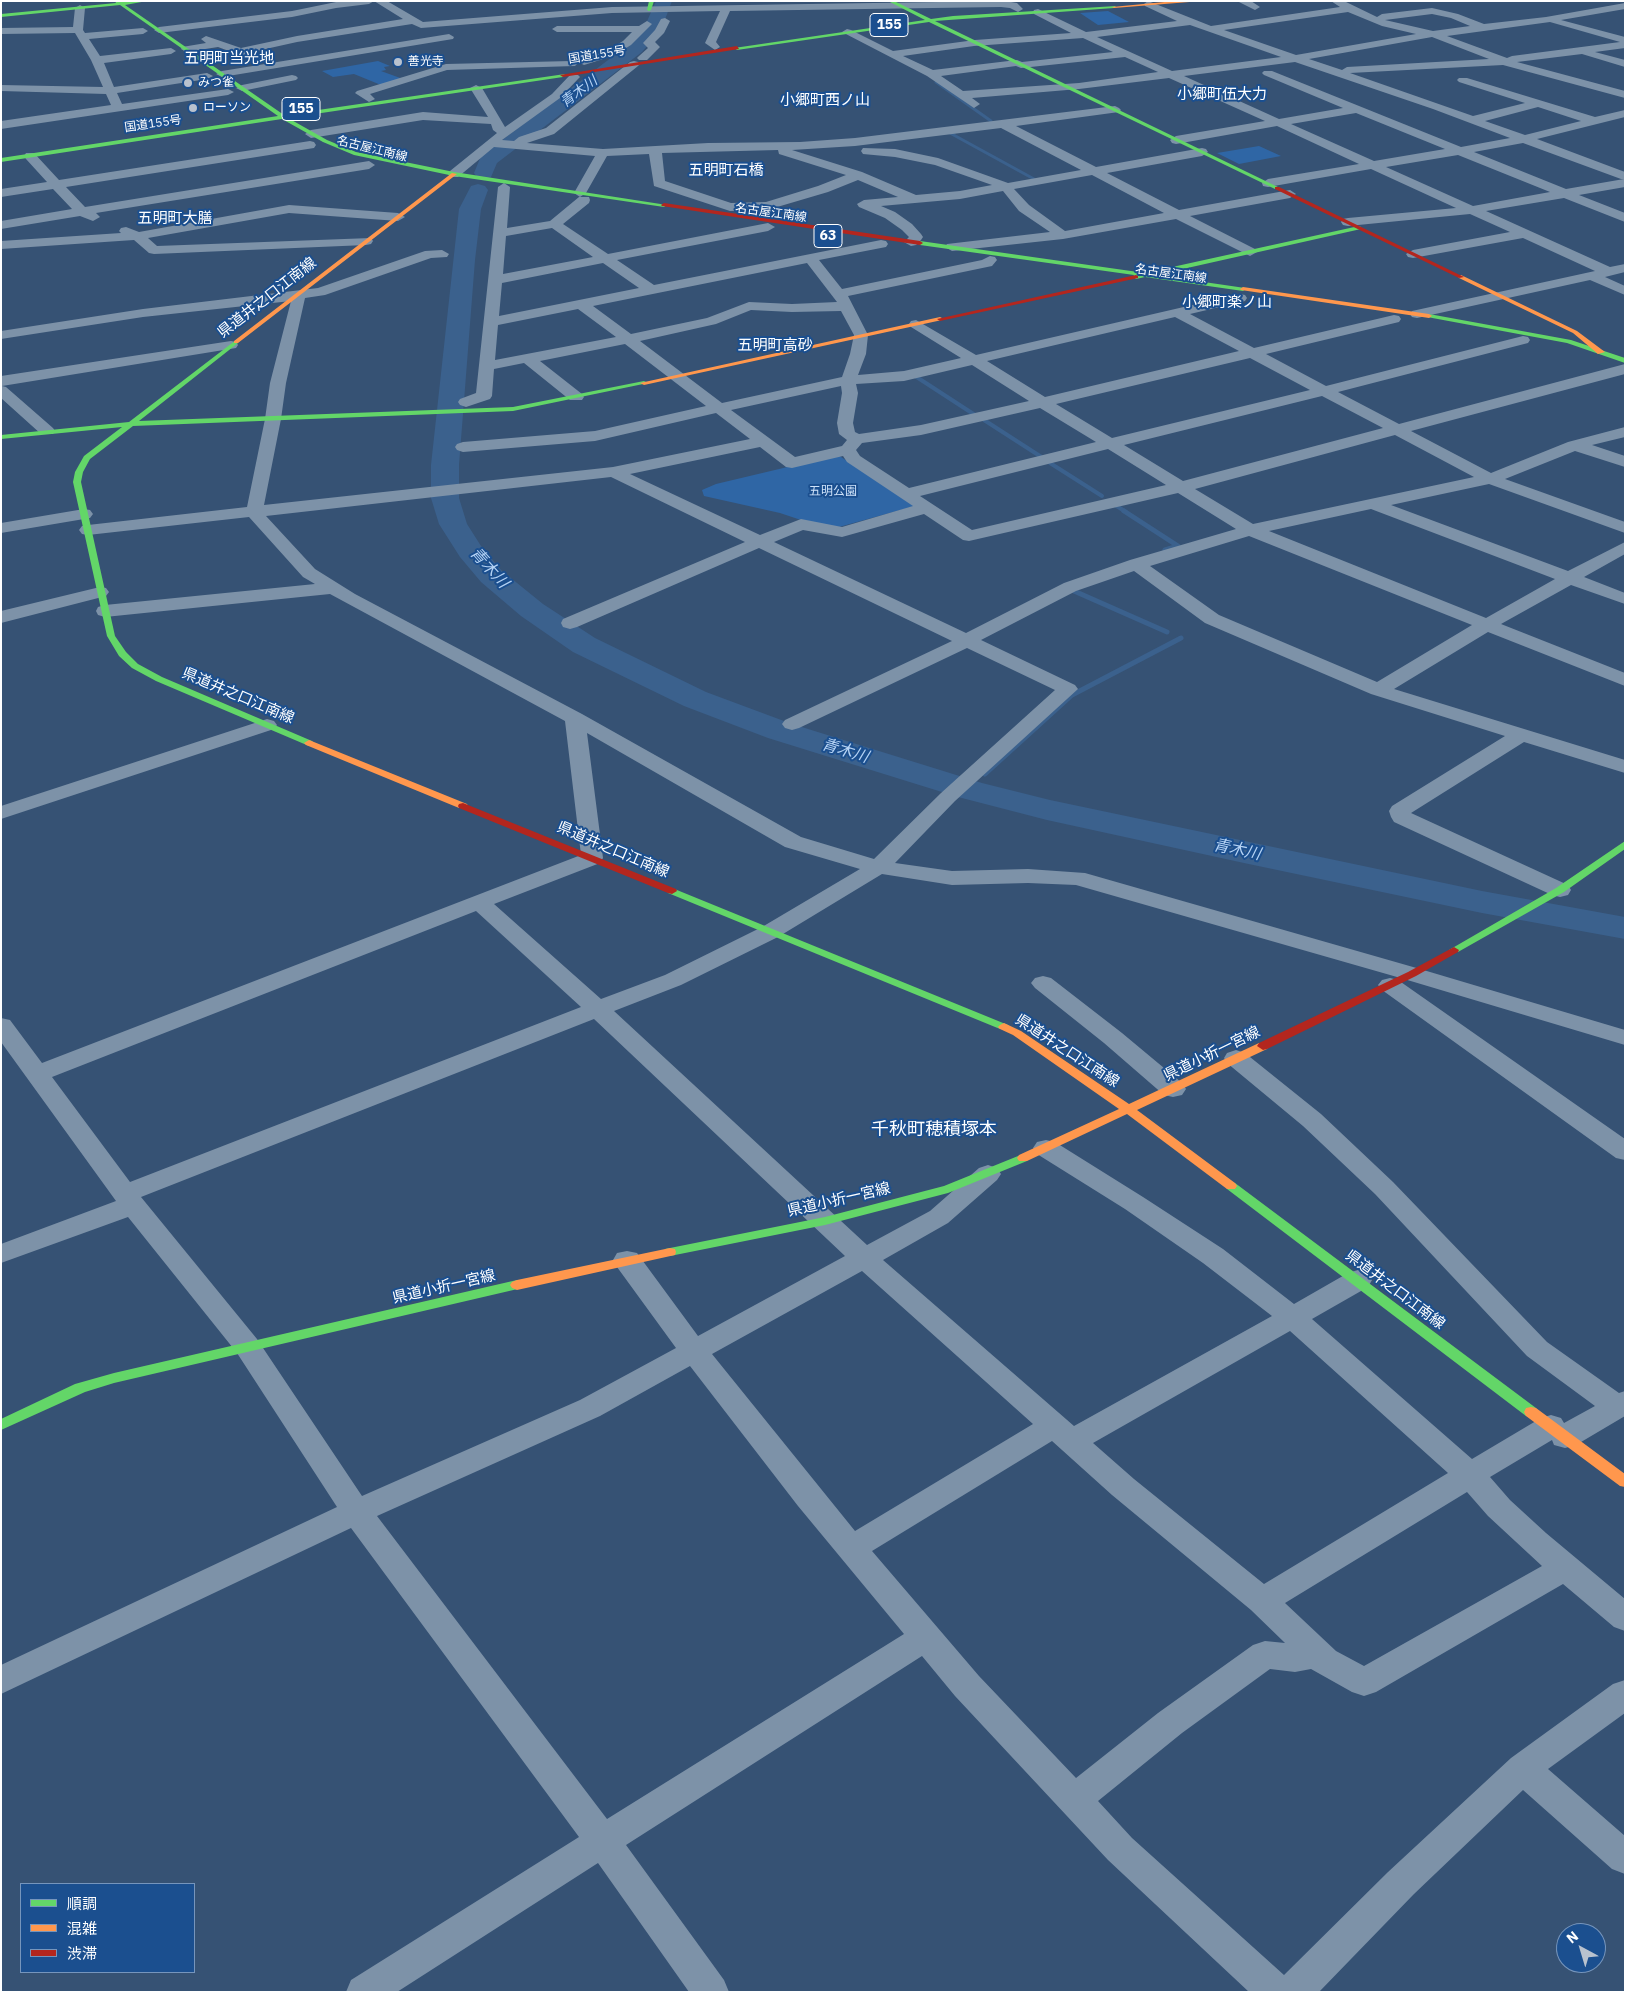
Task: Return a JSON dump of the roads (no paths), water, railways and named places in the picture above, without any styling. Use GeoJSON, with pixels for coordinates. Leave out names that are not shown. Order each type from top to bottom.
{"type":"FeatureCollection","features":[{"type":"Feature","properties":{"kind":"main road"},"geometry":{"type":"LineString","coordinates":[[1,16],[111,3],[145,1]]}},
{"type":"Feature","properties":{"kind":"main road","name":"国道155号"},"geometry":{"type":"LineString","coordinates":[[1,155],[22,147],[272,117],[925,18],[1018,9],[1200,1]]}},
{"type":"Feature","properties":{"kind":"main road","name":"国道155号"},"geometry":{"type":"LineString","coordinates":[[925,18],[1038,12],[1146,2]]}},
{"type":"Feature","properties":{"kind":"main road","name":"名古屋江南線"},"geometry":{"type":"LineString","coordinates":[[111,3],[159,30],[242,88],[272,117],[311,140],[354,153],[451,176],[504,187],[696,210],[1417,314],[1528,332],[1569,341],[1625,361]]}},
{"type":"Feature","properties":{"kind":"main road","name":"名古屋江南線"},"geometry":{"type":"LineString","coordinates":[[111,3],[142,31],[228,92],[340,157],[363,166],[451,176],[768,227],[1240,298],[1394,319],[1601,352]]}},
{"type":"Feature","properties":{"kind":"main road"},"geometry":{"type":"LineString","coordinates":[[895,4],[1575,332],[1601,352]]}},
{"type":"Feature","properties":{"kind":"main road","name":"国道155号"},"geometry":{"type":"LineString","coordinates":[[636,61],[715,47],[844,30]]}},
{"type":"Feature","properties":{"kind":"main road","name":"国道155号"},"geometry":{"type":"LineString","coordinates":[[272,117],[369,99],[475,85]]}},
{"type":"Feature","properties":{"kind":"main road","name":"国道155号"},"geometry":{"type":"LineString","coordinates":[[1,160],[22,147]]}},
{"type":"Feature","properties":{"kind":"main road"},"geometry":{"type":"LineString","coordinates":[[368,248],[398,217],[451,176]]}},
{"type":"Feature","properties":{"kind":"main road"},"geometry":{"type":"LineString","coordinates":[[1,437],[130,424],[435,413],[469,407],[513,409],[677,376],[1250,252],[1354,225]]}},
{"type":"Feature","properties":{"kind":"main road","name":"県道井之口江南線"},"geometry":{"type":"LineString","coordinates":[[350,254],[87,458],[79,472],[77,482],[100,592],[111,636],[122,654],[135,666],[159,679],[888,982],[979,1016],[1017,1033],[1129,1110],[1625,1482]]}},
{"type":"Feature","properties":{"kind":"main road","name":"県道小折一宮線"},"geometry":{"type":"LineString","coordinates":[[1,1425],[80,1388],[247,1346],[627,1260],[825,1221],[948,1188],[988,1174],[1129,1110],[1412,974],[1553,894],[1625,844]]}},
{"type":"Feature","properties":{"kind":"street"},"geometry":{"type":"LineString","coordinates":[[159,30],[369,1]]}},
{"type":"Feature","properties":{"kind":"street"},"geometry":{"type":"LineString","coordinates":[[381,2],[402,1]]}},
{"type":"Feature","properties":{"kind":"street"},"geometry":{"type":"LineString","coordinates":[[602,1],[612,10]]}},
{"type":"Feature","properties":{"kind":"street"},"geometry":{"type":"LineString","coordinates":[[1336,1],[1374,19],[1433,34],[1504,61],[1625,95]]}},
{"type":"Feature","properties":{"kind":"street"},"geometry":{"type":"LineString","coordinates":[[381,2],[418,23],[457,58],[496,121],[498,130],[509,131]]}},
{"type":"Feature","properties":{"kind":"street"},"geometry":{"type":"LineString","coordinates":[[1146,2],[1176,17],[1380,87],[1625,176]]}},
{"type":"Feature","properties":{"kind":"street"},"geometry":{"type":"LineString","coordinates":[[241,51],[297,39],[418,23],[652,7],[669,10],[726,9],[800,4],[971,3],[1008,4],[1018,9]]}},
{"type":"Feature","properties":{"kind":"street"},"geometry":{"type":"LineString","coordinates":[[1586,3],[1625,14]]}},
{"type":"Feature","properties":{"kind":"street"},"geometry":{"type":"LineString","coordinates":[[800,4],[826,21],[932,74],[1002,124],[1250,252]]}},
{"type":"Feature","properties":{"kind":"street"},"geometry":{"type":"LineString","coordinates":[[1239,5],[1260,7]]}},
{"type":"Feature","properties":{"kind":"street"},"geometry":{"type":"LineString","coordinates":[[502,6],[531,30]]}},
{"type":"Feature","properties":{"kind":"street"},"geometry":{"type":"LineString","coordinates":[[961,95],[1067,87],[1298,58],[1433,34],[1546,20],[1625,6]]}},
{"type":"Feature","properties":{"kind":"street"},"geometry":{"type":"LineString","coordinates":[[584,62],[585,60],[608,54],[627,43],[646,26],[652,7]]}},
{"type":"Feature","properties":{"kind":"street"},"geometry":{"type":"LineString","coordinates":[[80,8],[80,33],[97,60],[118,108]]}},
{"type":"Feature","properties":{"kind":"street"},"geometry":{"type":"LineString","coordinates":[[715,47],[710,43],[726,9]]}},
{"type":"Feature","properties":{"kind":"street"},"geometry":{"type":"LineString","coordinates":[[1211,29],[1350,9]]}},
{"type":"Feature","properties":{"kind":"street"},"geometry":{"type":"LineString","coordinates":[[515,145],[523,140],[550,131],[655,47],[648,43],[660,31],[669,10]]}},
{"type":"Feature","properties":{"kind":"street"},"geometry":{"type":"LineString","coordinates":[[1351,24],[1432,11],[1454,16],[1503,38]]}},
{"type":"Feature","properties":{"kind":"street"},"geometry":{"type":"LineString","coordinates":[[1038,12],[1084,35],[1607,272]]}},
{"type":"Feature","properties":{"kind":"street"},"geometry":{"type":"LineString","coordinates":[[1176,17],[1206,13]]}},
{"type":"Feature","properties":{"kind":"street"},"geometry":{"type":"LineString","coordinates":[[1316,14],[1334,21]]}},
{"type":"Feature","properties":{"kind":"street"},"geometry":{"type":"LineString","coordinates":[[1484,14],[1509,25]]}},
{"type":"Feature","properties":{"kind":"street"},"geometry":{"type":"LineString","coordinates":[[244,32],[272,26],[269,16]]}},
{"type":"Feature","properties":{"kind":"street"},"geometry":{"type":"LineString","coordinates":[[1546,20],[1625,41]]}},
{"type":"Feature","properties":{"kind":"street"},"geometry":{"type":"LineString","coordinates":[[892,54],[976,43],[1084,35],[1192,22]]}},
{"type":"Feature","properties":{"kind":"street"},"geometry":{"type":"LineString","coordinates":[[173,28],[185,34],[206,39],[222,39],[270,66]]}},
{"type":"Feature","properties":{"kind":"street"},"geometry":{"type":"LineString","coordinates":[[549,29],[642,29]]}},
{"type":"Feature","properties":{"kind":"street"},"geometry":{"type":"LineString","coordinates":[[280,30],[297,39]]}},
{"type":"Feature","properties":{"kind":"street"},"geometry":{"type":"LineString","coordinates":[[1,31],[80,33],[142,31]]}},
{"type":"Feature","properties":{"kind":"street"},"geometry":{"type":"LineString","coordinates":[[1241,39],[1269,35]]}},
{"type":"Feature","properties":{"kind":"street"},"geometry":{"type":"LineString","coordinates":[[222,74],[435,38],[459,36]]}},
{"type":"Feature","properties":{"kind":"street"},"geometry":{"type":"LineString","coordinates":[[186,49],[222,39]]}},
{"type":"Feature","properties":{"kind":"street"},"geometry":{"type":"LineString","coordinates":[[1185,81],[1329,69],[1361,70],[1480,64],[1578,51],[1625,41]]}},
{"type":"Feature","properties":{"kind":"street"},"geometry":{"type":"LineString","coordinates":[[1383,43],[1401,49]]}},
{"type":"Feature","properties":{"kind":"street"},"geometry":{"type":"LineString","coordinates":[[1520,45],[1544,55]]}},
{"type":"Feature","properties":{"kind":"street"},"geometry":{"type":"LineString","coordinates":[[97,60],[171,51]]}},
{"type":"Feature","properties":{"kind":"street"},"geometry":{"type":"LineString","coordinates":[[1578,51],[1625,64]]}},
{"type":"Feature","properties":{"kind":"street"},"geometry":{"type":"LineString","coordinates":[[932,74],[1126,54]]}},
{"type":"Feature","properties":{"kind":"street"},"geometry":{"type":"LineString","coordinates":[[1418,56],[1445,66]]}},
{"type":"Feature","properties":{"kind":"street"},"geometry":{"type":"LineString","coordinates":[[369,99],[361,93],[414,78],[457,58],[571,64]]}},
{"type":"Feature","properties":{"kind":"street"},"geometry":{"type":"LineString","coordinates":[[242,88],[311,72],[301,61]]}},
{"type":"Feature","properties":{"kind":"street"},"geometry":{"type":"LineString","coordinates":[[1480,64],[1503,76]]}},
{"type":"Feature","properties":{"kind":"street"},"geometry":{"type":"LineString","coordinates":[[1537,71],[1459,80],[1617,128]]}},
{"type":"Feature","properties":{"kind":"street"},"geometry":{"type":"LineString","coordinates":[[1268,73],[1625,218]]}},
{"type":"Feature","properties":{"kind":"street"},"geometry":{"type":"LineString","coordinates":[[1,88],[110,91],[207,76]]}},
{"type":"Feature","properties":{"kind":"street"},"geometry":{"type":"LineString","coordinates":[[451,176],[556,96],[574,77]]}},
{"type":"Feature","properties":{"kind":"street"},"geometry":{"type":"LineString","coordinates":[[1380,87],[1408,84]]}},
{"type":"Feature","properties":{"kind":"street"},"geometry":{"type":"LineString","coordinates":[[1473,120],[1600,88]]}},
{"type":"Feature","properties":{"kind":"street"},"geometry":{"type":"LineString","coordinates":[[1,124],[228,92]]}},
{"type":"Feature","properties":{"kind":"street"},"geometry":{"type":"LineString","coordinates":[[1176,140],[1356,109],[1422,102]]}},
{"type":"Feature","properties":{"kind":"street"},"geometry":{"type":"LineString","coordinates":[[495,144],[603,153],[800,146],[855,142],[1115,110]]}},
{"type":"Feature","properties":{"kind":"street"},"geometry":{"type":"LineString","coordinates":[[1268,184],[1524,139],[1625,113]]}},
{"type":"Feature","properties":{"kind":"street"},"geometry":{"type":"LineString","coordinates":[[1,193],[311,140],[423,116],[496,121]]}},
{"type":"Feature","properties":{"kind":"street"},"geometry":{"type":"LineString","coordinates":[[1,124],[82,212],[137,236],[154,250],[368,248]]}},
{"type":"Feature","properties":{"kind":"street"},"geometry":{"type":"LineString","coordinates":[[767,146],[860,176],[915,199]]}},
{"type":"Feature","properties":{"kind":"street"},"geometry":{"type":"LineString","coordinates":[[800,146],[895,152],[933,161],[1006,186],[1013,197],[1024,208],[1063,235]]}},
{"type":"Feature","properties":{"kind":"street"},"geometry":{"type":"LineString","coordinates":[[655,150],[659,183],[730,208],[767,206],[860,176],[879,173]]}},
{"type":"Feature","properties":{"kind":"street"},"geometry":{"type":"LineString","coordinates":[[864,204],[960,195],[1202,152]]}},
{"type":"Feature","properties":{"kind":"street"},"geometry":{"type":"LineString","coordinates":[[500,233],[554,224],[582,196],[603,153]]}},
{"type":"Feature","properties":{"kind":"street"},"geometry":{"type":"LineString","coordinates":[[906,167],[933,161]]}},
{"type":"Feature","properties":{"kind":"street"},"geometry":{"type":"LineString","coordinates":[[1,225],[363,166]]}},
{"type":"Feature","properties":{"kind":"street"},"geometry":{"type":"LineString","coordinates":[[332,185],[360,171],[363,166]]}},
{"type":"Feature","properties":{"kind":"street"},"geometry":{"type":"LineString","coordinates":[[285,179],[314,211]]}},
{"type":"Feature","properties":{"kind":"street"},"geometry":{"type":"LineString","coordinates":[[1354,225],[1471,210],[1625,183]]}},
{"type":"Feature","properties":{"kind":"street"},"geometry":{"type":"LineString","coordinates":[[469,407],[484,396],[504,187]]}},
{"type":"Feature","properties":{"kind":"street"},"geometry":{"type":"LineString","coordinates":[[823,189],[890,215],[907,227],[916,237],[911,242]]}},
{"type":"Feature","properties":{"kind":"street"},"geometry":{"type":"LineString","coordinates":[[952,247],[1063,235],[1290,194]]}},
{"type":"Feature","properties":{"kind":"street"},"geometry":{"type":"LineString","coordinates":[[696,210],[708,200]]}},
{"type":"Feature","properties":{"kind":"street"},"geometry":{"type":"LineString","coordinates":[[1,245],[137,236],[289,209],[398,217]]}},
{"type":"Feature","properties":{"kind":"street"},"geometry":{"type":"LineString","coordinates":[[554,224],[652,290]]}},
{"type":"Feature","properties":{"kind":"street"},"geometry":{"type":"LineString","coordinates":[[494,280],[768,227]]}},
{"type":"Feature","properties":{"kind":"street"},"geometry":{"type":"LineString","coordinates":[[1413,254],[1524,234]]}},
{"type":"Feature","properties":{"kind":"street"},"geometry":{"type":"LineString","coordinates":[[490,322],[881,244]]}},
{"type":"Feature","properties":{"kind":"street"},"geometry":{"type":"LineString","coordinates":[[350,254],[368,248]]}},
{"type":"Feature","properties":{"kind":"street"},"geometry":{"type":"LineString","coordinates":[[1,335],[153,312],[320,292],[436,254],[390,254]]}},
{"type":"Feature","properties":{"kind":"street"},"geometry":{"type":"LineString","coordinates":[[811,259],[842,300],[861,335],[858,354],[848,380],[850,393],[846,434],[852,445],[853,459],[969,536],[1181,487],[1625,369]]}},
{"type":"Feature","properties":{"kind":"street"},"geometry":{"type":"LineString","coordinates":[[487,366],[711,321],[749,306],[792,308],[842,300],[987,263],[990,260]]}},
{"type":"Feature","properties":{"kind":"street"},"geometry":{"type":"LineString","coordinates":[[1417,314],[1625,268]]}},
{"type":"Feature","properties":{"kind":"street"},"geometry":{"type":"LineString","coordinates":[[1590,275],[1625,291]]}},
{"type":"Feature","properties":{"kind":"street"},"geometry":{"type":"LineString","coordinates":[[254,513],[274,419],[278,383],[299,299],[294,296]]}},
{"type":"Feature","properties":{"kind":"street"},"geometry":{"type":"LineString","coordinates":[[463,447],[595,436],[848,380],[904,376],[1240,298]]}},
{"type":"Feature","properties":{"kind":"street"},"geometry":{"type":"LineString","coordinates":[[581,304],[792,463],[852,445],[1044,402],[1394,319]]}},
{"type":"Feature","properties":{"kind":"street"},"geometry":{"type":"LineString","coordinates":[[1176,312],[1490,479],[1625,528]]}},
{"type":"Feature","properties":{"kind":"street"},"geometry":{"type":"LineString","coordinates":[[916,324],[1250,530],[1625,680]]}},
{"type":"Feature","properties":{"kind":"street"},"geometry":{"type":"LineString","coordinates":[[906,494],[1522,340]]}},
{"type":"Feature","properties":{"kind":"street"},"geometry":{"type":"LineString","coordinates":[[1,381],[231,345]]}},
{"type":"Feature","properties":{"kind":"street"},"geometry":{"type":"LineString","coordinates":[[527,358],[576,397]]}},
{"type":"Feature","properties":{"kind":"street"},"geometry":{"type":"LineString","coordinates":[[1,390],[47,431]]}},
{"type":"Feature","properties":{"kind":"street"},"geometry":{"type":"LineString","coordinates":[[792,724],[966,640],[1070,587],[1136,564],[1250,530],[1490,479],[1574,445],[1625,432]]}},
{"type":"Feature","properties":{"kind":"street"},"geometry":{"type":"LineString","coordinates":[[1,528],[254,513],[458,490],[613,472],[763,441]]}},
{"type":"Feature","properties":{"kind":"street"},"geometry":{"type":"LineString","coordinates":[[1574,445],[1625,462]]}},
{"type":"Feature","properties":{"kind":"street"},"geometry":{"type":"LineString","coordinates":[[1,1254],[129,1200],[673,980],[770,932],[878,867],[959,788],[1068,689],[613,472]]}},
{"type":"Feature","properties":{"kind":"street"},"geometry":{"type":"LineString","coordinates":[[1372,504],[1625,599]]}},
{"type":"Feature","properties":{"kind":"street"},"geometry":{"type":"LineString","coordinates":[[570,623],[801,524],[842,532],[926,508]]}},
{"type":"Feature","properties":{"kind":"street"},"geometry":{"type":"LineString","coordinates":[[254,513],[308,573],[332,588],[575,718],[794,842],[878,867],[952,878],[1028,876],[1077,878],[1412,974],[1625,1038]]}},
{"type":"Feature","properties":{"kind":"street"},"geometry":{"type":"LineString","coordinates":[[1378,690],[1486,625],[1625,547]]}},
{"type":"Feature","properties":{"kind":"street"},"geometry":{"type":"LineString","coordinates":[[1136,564],[1212,618],[1378,690],[1625,768]]}},
{"type":"Feature","properties":{"kind":"street"},"geometry":{"type":"LineString","coordinates":[[105,611],[332,588]]}},
{"type":"Feature","properties":{"kind":"street"},"geometry":{"type":"LineString","coordinates":[[1,617],[100,592]]}},
{"type":"Feature","properties":{"kind":"street"},"geometry":{"type":"LineString","coordinates":[[37,1074],[592,858],[575,718]]}},
{"type":"Feature","properties":{"kind":"street"},"geometry":{"type":"LineString","coordinates":[[1,813],[267,724]]}},
{"type":"Feature","properties":{"kind":"street"},"geometry":{"type":"LineString","coordinates":[[1521,735],[1400,811],[1402,817],[1553,894]]}},
{"type":"Feature","properties":{"kind":"street"},"geometry":{"type":"LineString","coordinates":[[479,902],[598,1009],[864,1258],[1123,1487],[1262,1601],[1324,1661],[1364,1682],[1565,1568]]}},
{"type":"Feature","properties":{"kind":"street"},"geometry":{"type":"LineString","coordinates":[[1042,983],[1114,1038],[1172,1089]]}},
{"type":"Feature","properties":{"kind":"street"},"geometry":{"type":"LineString","coordinates":[[1390,985],[1625,1152]]}},
{"type":"Feature","properties":{"kind":"street"},"geometry":{"type":"LineString","coordinates":[[1,1025],[129,1200],[247,1346],[356,1512],[603,1842],[711,1992]]}},
{"type":"Feature","properties":{"kind":"street"},"geometry":{"type":"LineString","coordinates":[[1236,1058],[1312,1120],[1384,1188],[1536,1349],[1621,1404]]}},
{"type":"Feature","properties":{"kind":"street"},"geometry":{"type":"LineString","coordinates":[[1046,1148],[1134,1203],[1212,1256],[1292,1317],[1470,1475],[1499,1508],[1565,1568],[1625,1618]]}},
{"type":"Feature","properties":{"kind":"street"},"geometry":{"type":"LineString","coordinates":[[1,1680],[356,1512],[590,1408],[939,1217],[988,1174]]}},
{"type":"Feature","properties":{"kind":"street"},"geometry":{"type":"LineString","coordinates":[[627,1260],[694,1352],[809,1498],[967,1686],[1120,1849],[1276,1992]]}},
{"type":"Feature","properties":{"kind":"street"},"geometry":{"type":"LineString","coordinates":[[851,1548],[1062,1434],[1292,1317],[1358,1280]]}},
{"type":"Feature","properties":{"kind":"street"},"geometry":{"type":"LineString","coordinates":[[1262,1601],[1470,1475],[1558,1431],[1621,1404]]}},
{"type":"Feature","properties":{"kind":"street"},"geometry":{"type":"LineString","coordinates":[[364,1992],[925,1637]]}},
{"type":"Feature","properties":{"kind":"street"},"geometry":{"type":"LineString","coordinates":[[1074,1800],[1170,1723],[1264,1654],[1295,1658],[1318,1654]]}},
{"type":"Feature","properties":{"kind":"street"},"geometry":{"type":"LineString","coordinates":[[1293,1992],[1401,1883],[1523,1768],[1625,1694]]}},
{"type":"Feature","properties":{"kind":"street"},"geometry":{"type":"LineString","coordinates":[[1523,1768],[1625,1858]]}},
{"type":"Feature","properties":{"kind":"waterway","name":"青木川"},"geometry":{"type":"LineString","coordinates":[[484,173],[488,160],[636,48],[638,43],[652,30],[664,1]]}},
{"type":"Feature","properties":{"kind":"waterway"},"geometry":{"type":"LineString","coordinates":[[936,82],[991,121]]}},
{"type":"Feature","properties":{"kind":"waterway"},"geometry":{"type":"LineString","coordinates":[[955,132],[950,133],[1034,179]]}},
{"type":"Feature","properties":{"kind":"waterway","name":"青木川"},"geometry":{"type":"LineString","coordinates":[[478,190],[470,209],[464,260],[445,465],[445,498],[453,524],[470,551],[491,576],[532,610],[584,645],[695,699],[780,731],[970,790],[1047,810],[1244,852],[1482,902],[1625,928]]}},
{"type":"Feature","properties":{"kind":"waterway"},"geometry":{"type":"LineString","coordinates":[[920,375],[915,376],[975,415]]}},
{"type":"Feature","properties":{"kind":"waterway"},"geometry":{"type":"LineString","coordinates":[[984,420],[1043,458]]}},
{"type":"Feature","properties":{"kind":"waterway"},"geometry":{"type":"LineString","coordinates":[[1050,463],[1102,496]]}},
{"type":"Feature","properties":{"kind":"waterway"},"geometry":{"type":"LineString","coordinates":[[1115,505],[1126,512]]}},
{"type":"Feature","properties":{"kind":"waterway"},"geometry":{"type":"LineString","coordinates":[[1124,511],[1178,546],[1165,550]]}},
{"type":"Feature","properties":{"kind":"waterway"},"geometry":{"type":"LineString","coordinates":[[1074,591],[1167,632]]}},
{"type":"Feature","properties":{"kind":"waterway"},"geometry":{"type":"LineString","coordinates":[[985,774],[1072,695],[1181,638]]}},
{"type":"Feature","properties":{"kind":"place","name":"善光寺"},"geometry":{"type":"Point","coordinates":[398,62]}},
{"type":"Feature","properties":{"kind":"place","name":"みつ雀"},"geometry":{"type":"Point","coordinates":[188,83]}},
{"type":"Feature","properties":{"kind":"place","name":"ローソン"},"geometry":{"type":"Point","coordinates":[193,108]}},
{"type":"Feature","properties":{"kind":"district","name":"五明町当光地"},"geometry":{"type":"Point","coordinates":[229,59]}},
{"type":"Feature","properties":{"kind":"district","name":"小郷町伍大力"},"geometry":{"type":"Point","coordinates":[1222,95]}},
{"type":"Feature","properties":{"kind":"district","name":"小郷町西ノ山"},"geometry":{"type":"Point","coordinates":[825,101]}},
{"type":"Feature","properties":{"kind":"district","name":"五明町石橋"},"geometry":{"type":"Point","coordinates":[726,171]}},
{"type":"Feature","properties":{"kind":"district","name":"五明町大膳"},"geometry":{"type":"Point","coordinates":[175,219]}},
{"type":"Feature","properties":{"kind":"district","name":"小郷町楽ノ山"},"geometry":{"type":"Point","coordinates":[1227,303]}},
{"type":"Feature","properties":{"kind":"district","name":"五明町高砂"},"geometry":{"type":"Point","coordinates":[775,346]}},
{"type":"Feature","properties":{"kind":"district","name":"千秋町穂積塚本"},"geometry":{"type":"Point","coordinates":[934,1130]}},
{"type":"Feature","properties":{"kind":"park label","name":"五明公園"},"geometry":{"type":"Point","coordinates":[833,492]}}]}
